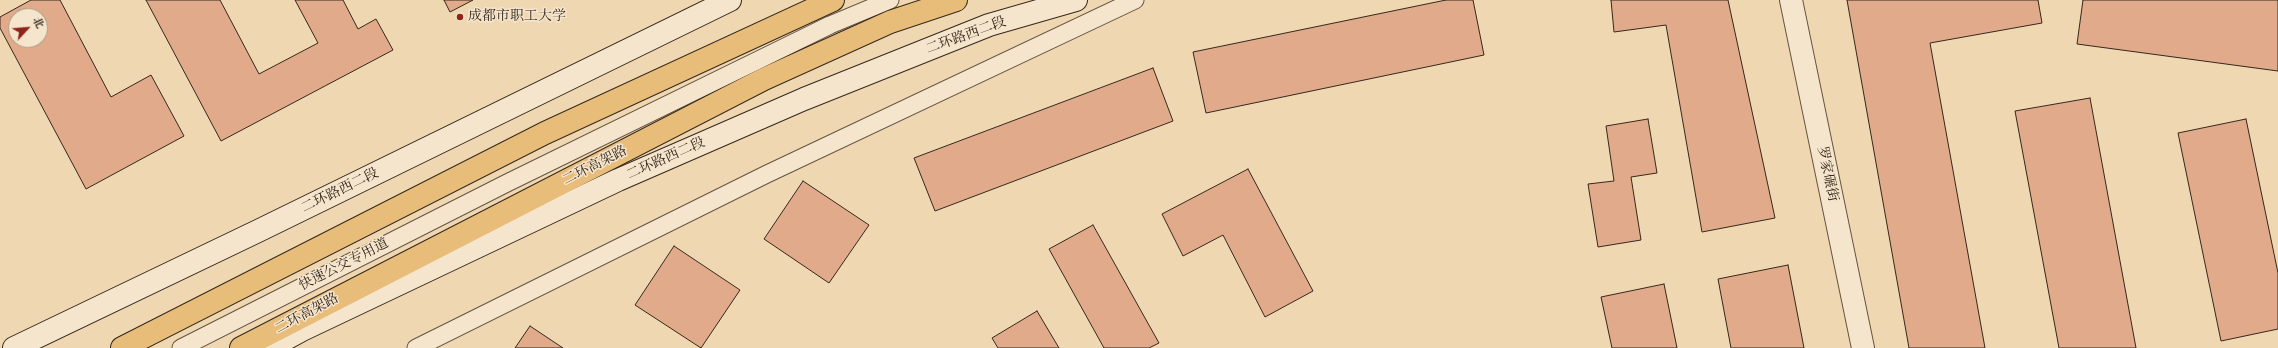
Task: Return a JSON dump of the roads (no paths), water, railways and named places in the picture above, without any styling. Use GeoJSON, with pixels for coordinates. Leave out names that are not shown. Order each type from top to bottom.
{"type":"FeatureCollection","features":[{"type":"Feature","properties":{"kind":"highway"},"geometry":{"type":"LineString","coordinates":[[122,348],[545,134],[833,0]]}},
{"type":"Feature","properties":{"kind":"highway","name":"二环高架路"},"geometry":{"type":"LineString","coordinates":[[241,348],[764,79],[890,22],[956,0]]}},
{"type":"Feature","properties":{"kind":"main road","name":"二环路西二段"},"geometry":{"type":"LineString","coordinates":[[14,348],[258,231],[730,0]]}},
{"type":"Feature","properties":{"kind":"main road","name":"二环路西二段"},"geometry":{"type":"LineString","coordinates":[[269,348],[618,180],[804,99],[989,25],[1076,0]]}},
{"type":"Feature","properties":{"kind":"main road","name":"罗家碾街"},"geometry":{"type":"LineString","coordinates":[[1791,0],[1863,348]]}},
{"type":"Feature","properties":{"kind":"lane","name":"快速公交专用道"},"geometry":{"type":"LineString","coordinates":[[181,348],[507,183],[830,25],[890,0]]}},
{"type":"Feature","properties":{"kind":"lane"},"geometry":{"type":"LineString","coordinates":[[416,348],[767,174],[1135,0]]}},
{"type":"Feature","properties":{"kind":"place","name":"成都市职工大学"},"geometry":{"type":"Point","coordinates":[460,17]}}]}
